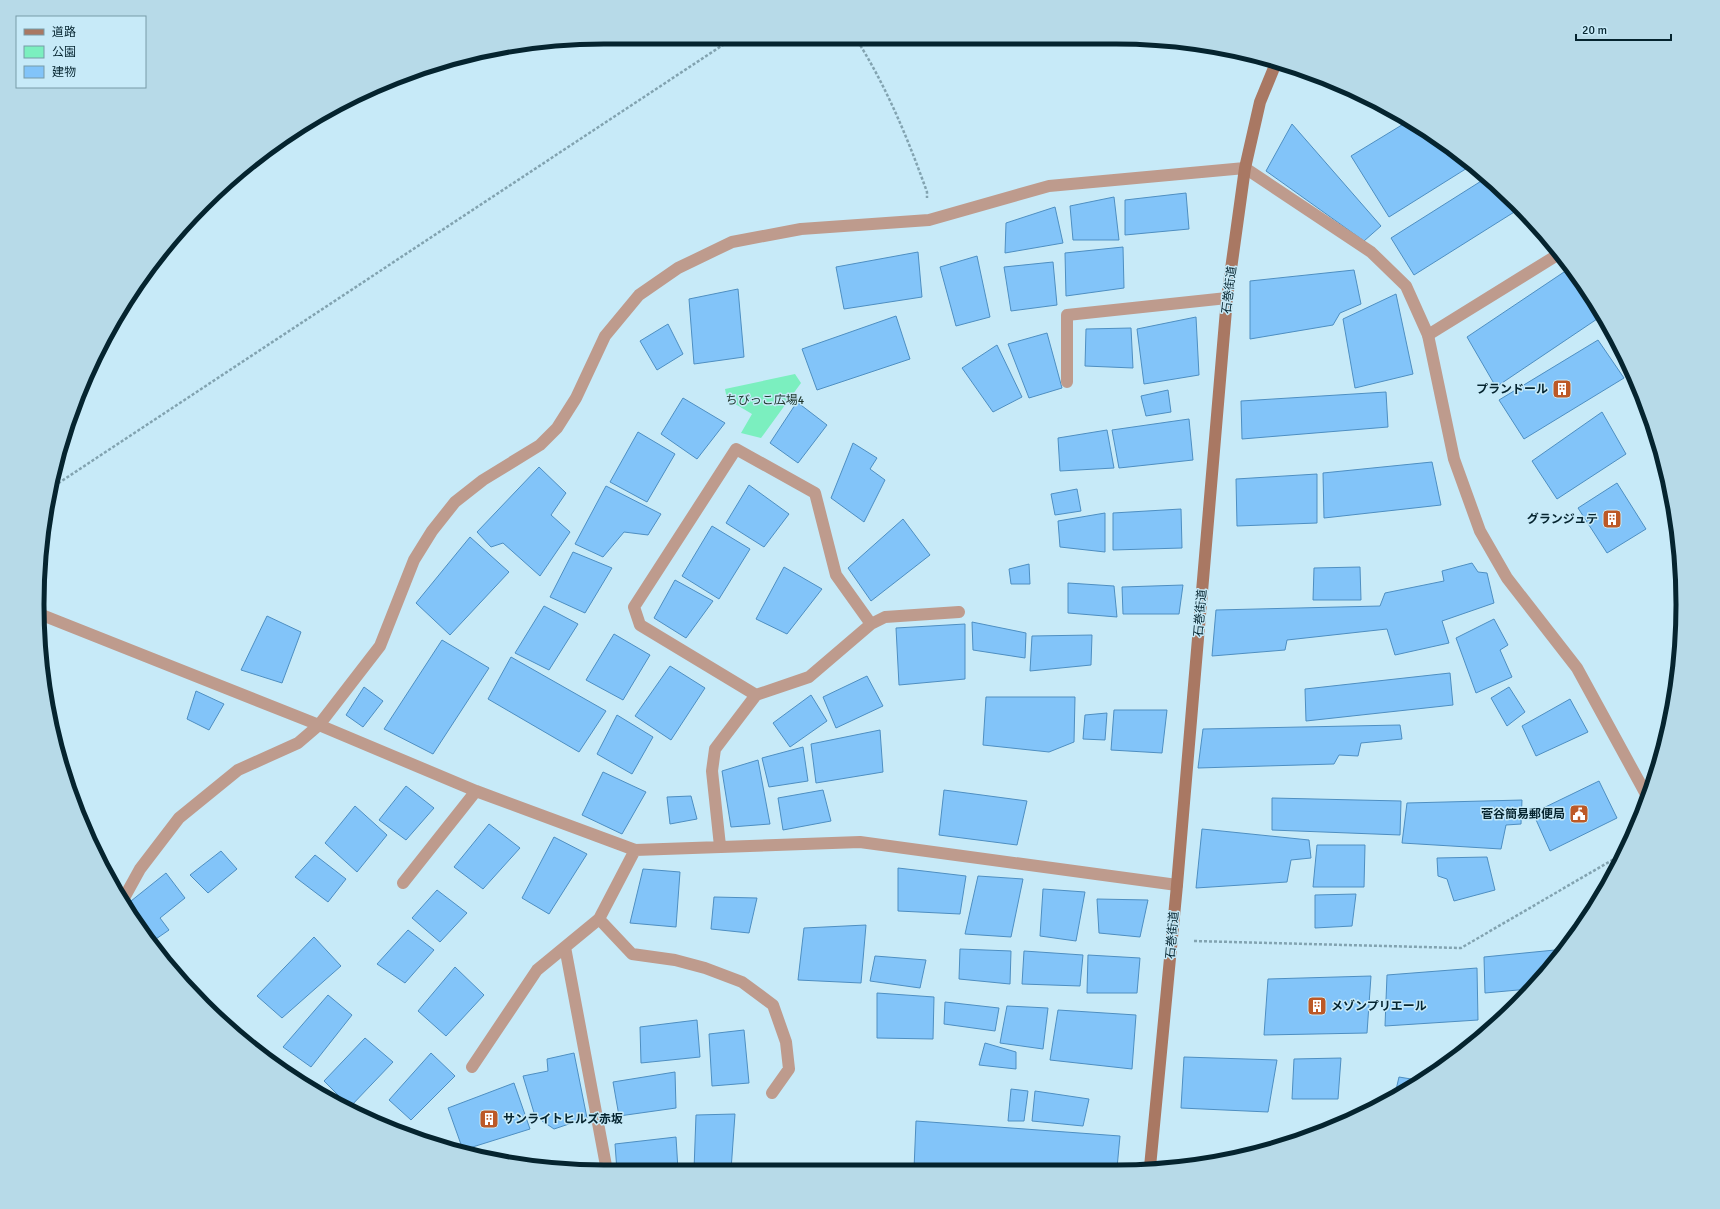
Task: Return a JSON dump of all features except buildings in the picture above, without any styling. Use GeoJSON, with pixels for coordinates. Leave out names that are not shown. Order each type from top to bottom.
{"type":"FeatureCollection","features":[{"type":"Feature","properties":{"kind":"street","name":"石巻街道"},"geometry":{"type":"LineString","coordinates":[[1150,1164],[1177,885],[1228,298],[1245,168],[1260,102],[1274,67]]}},
{"type":"Feature","properties":{"kind":"street"},"geometry":{"type":"LineString","coordinates":[[125,895],[140,869],[179,818],[238,770],[298,742],[319,725],[380,646],[414,560],[432,531],[455,502],[483,480],[540,445],[558,428],[576,398],[605,336],[639,295],[678,268],[732,242],[801,229],[929,220],[1049,186],[1245,168],[1371,252],[1406,286],[1428,335],[1454,459],[1480,531],[1507,578],[1577,668],[1644,790]]}},
{"type":"Feature","properties":{"kind":"street"},"geometry":{"type":"LineString","coordinates":[[1428,335],[1555,257]]}},
{"type":"Feature","properties":{"kind":"street"},"geometry":{"type":"LineString","coordinates":[[1067,382],[1067,315],[1228,298]]}},
{"type":"Feature","properties":{"kind":"street"},"geometry":{"type":"LineString","coordinates":[[756,695],[640,625],[634,607],[736,450],[815,493],[836,575],[871,624]]}},
{"type":"Feature","properties":{"kind":"street"},"geometry":{"type":"LineString","coordinates":[[720,846],[712,771],[715,749],[756,695],[809,677],[871,624],[885,617],[959,612]]}},
{"type":"Feature","properties":{"kind":"street"},"geometry":{"type":"LineString","coordinates":[[44,616],[319,725],[476,791],[635,850],[860,842],[1177,885]]}},
{"type":"Feature","properties":{"kind":"street"},"geometry":{"type":"LineString","coordinates":[[403,883],[476,791]]}},
{"type":"Feature","properties":{"kind":"street"},"geometry":{"type":"LineString","coordinates":[[472,1067],[537,970],[599,919],[635,850]]}},
{"type":"Feature","properties":{"kind":"street"},"geometry":{"type":"LineString","coordinates":[[599,919],[632,954],[675,960],[705,968],[742,982],[773,1005],[786,1042],[789,1069],[772,1093]]}},
{"type":"Feature","properties":{"kind":"street"},"geometry":{"type":"LineString","coordinates":[[564,947],[606,1165]]}},
{"type":"Feature","properties":{"kind":"path"},"geometry":{"type":"LineString","coordinates":[[58,484],[724,44]]}},
{"type":"Feature","properties":{"kind":"path"},"geometry":{"type":"LineString","coordinates":[[859,44],[868,58],[908,140],[927,192],[929,220]]}},
{"type":"Feature","properties":{"kind":"path"},"geometry":{"type":"LineString","coordinates":[[1171,940],[1461,948],[1615,859]]}},
{"type":"Feature","properties":{"kind":"green space","name":"ちびっこ広場4"},"geometry":{"type":"Polygon","coordinates":[[[795,374],[801,383],[761,438],[741,433],[752,414],[727,399],[725,389],[795,374]]]}},
{"type":"Feature","properties":{"kind":"place","name":"プランドール"},"geometry":{"type":"Point","coordinates":[1562,389]}},
{"type":"Feature","properties":{"kind":"place","name":"グランジュテ"},"geometry":{"type":"Point","coordinates":[1612,519]}},
{"type":"Feature","properties":{"kind":"place","name":"菅谷簡易郵便局"},"geometry":{"type":"Point","coordinates":[1579,814]}},
{"type":"Feature","properties":{"kind":"place","name":"メゾンプリエール"},"geometry":{"type":"Point","coordinates":[1317,1006]}},
{"type":"Feature","properties":{"kind":"place","name":"サンライトヒルズ赤坂"},"geometry":{"type":"Point","coordinates":[489,1119]}}]}
